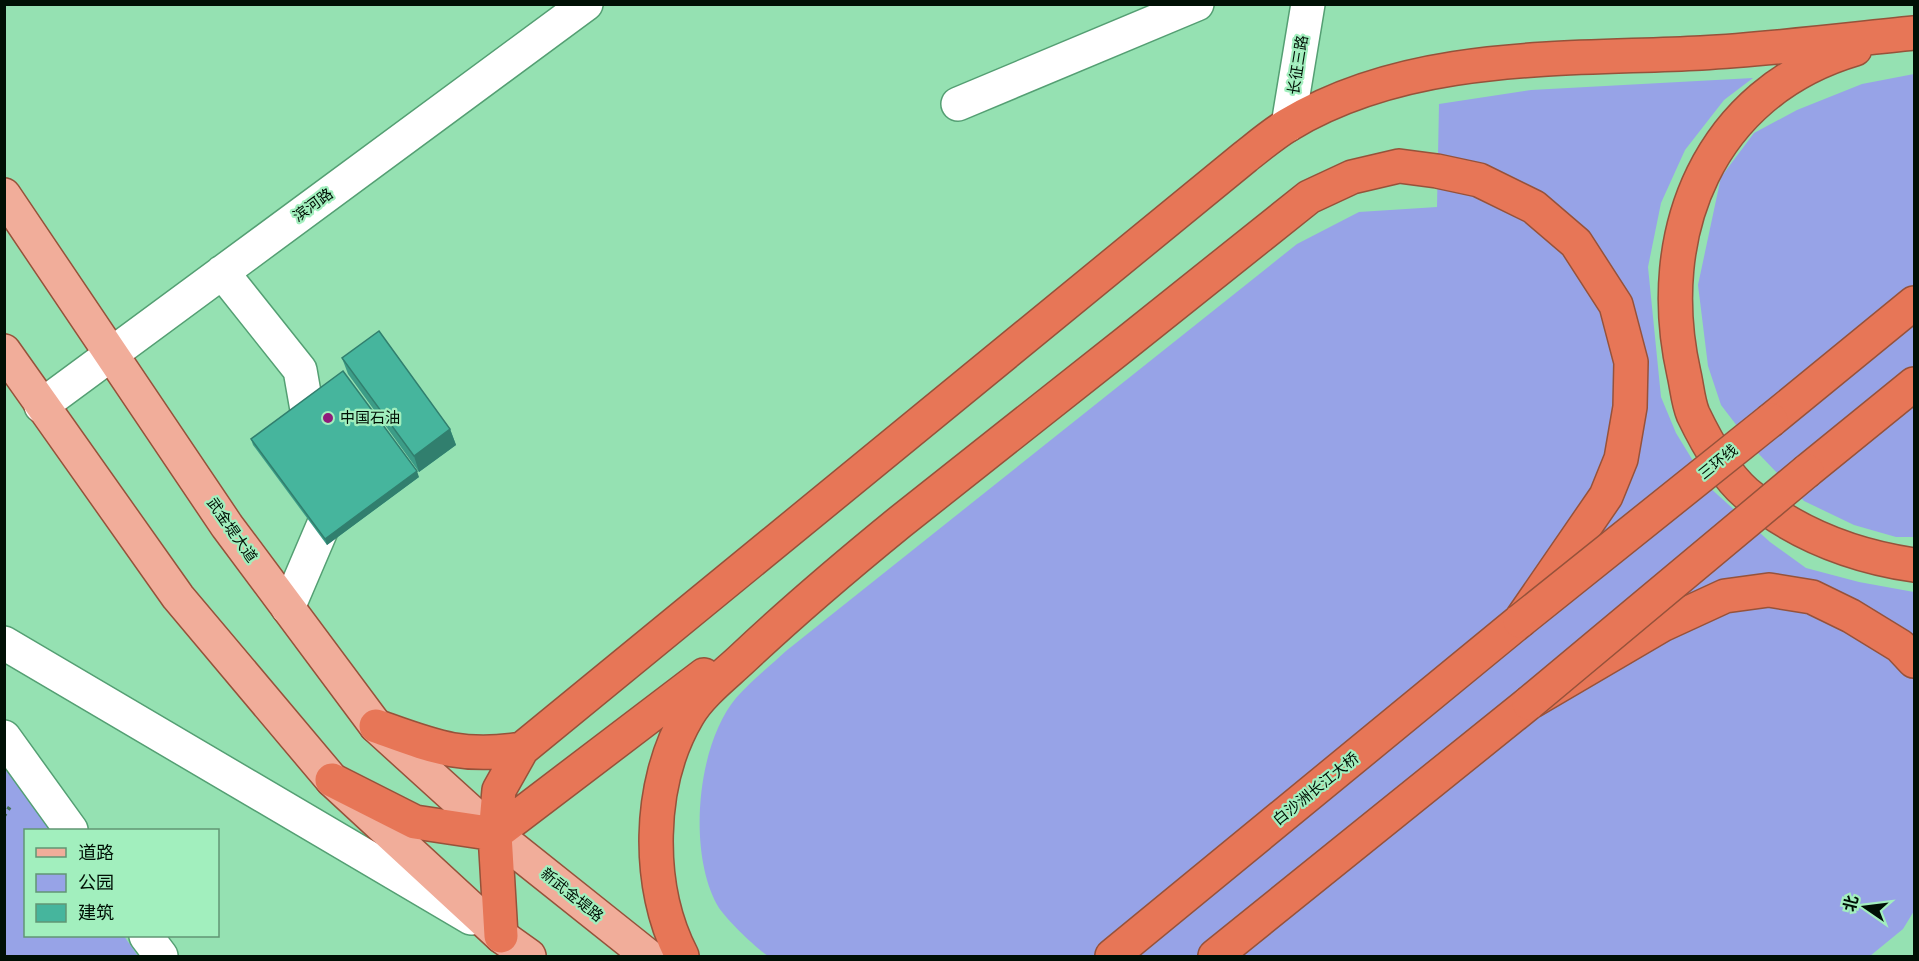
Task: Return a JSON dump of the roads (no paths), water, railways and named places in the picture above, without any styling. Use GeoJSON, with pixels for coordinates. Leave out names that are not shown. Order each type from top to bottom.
{"type":"FeatureCollection","features":[{"type":"Feature","properties":{"kind":"highway"},"geometry":{"type":"LineString","coordinates":[[501,936],[495,834],[499,790],[522,749],[1288,124],[1330,104],[1378,86],[1426,74],[1488,64],[1750,50],[1911,33]]}},
{"type":"Feature","properties":{"kind":"highway"},"geometry":{"type":"LineString","coordinates":[[1911,33],[1840,54],[1774,86],[1731,129],[1703,174],[1681,229],[1676,281],[1678,346],[1692,412],[1721,462],[1745,492],[1792,524],[1833,545],[1879,560],[1914,565]]}},
{"type":"Feature","properties":{"kind":"highway"},"geometry":{"type":"LineString","coordinates":[[332,780],[415,822],[495,834],[811,594],[1309,197],[1352,177],[1399,166],[1479,180],[1534,207],[1576,243],[1616,305],[1631,362],[1630,407],[1621,459],[1606,496],[1520,621]]}},
{"type":"Feature","properties":{"kind":"highway","name":"三环线"},"geometry":{"type":"LineString","coordinates":[[1520,621],[1914,303]]}},
{"type":"Feature","properties":{"kind":"highway"},"geometry":{"type":"LineString","coordinates":[[1215,957],[1529,704],[1914,384]]}},
{"type":"Feature","properties":{"kind":"highway"},"geometry":{"type":"LineString","coordinates":[[1529,704],[1662,626],[1725,596],[1769,590],[1812,597],[1851,616],[1900,646],[1914,661]]}},
{"type":"Feature","properties":{"kind":"highway"},"geometry":{"type":"LineString","coordinates":[[682,957],[660,894],[656,832],[662,788],[673,746],[689,714],[723,676],[811,594]]}},
{"type":"Feature","properties":{"kind":"highway","name":"白沙洲长江大桥"},"geometry":{"type":"LineString","coordinates":[[1112,957],[1520,621]]}},
{"type":"Feature","properties":{"kind":"highway"},"geometry":{"type":"LineString","coordinates":[[376,726],[445,751],[493,754],[522,749]]}},
{"type":"Feature","properties":{"kind":"main road","name":"武金堤大道"},"geometry":{"type":"LineString","coordinates":[[4,195],[227,525],[376,726],[495,834]]}},
{"type":"Feature","properties":{"kind":"main road"},"geometry":{"type":"LineString","coordinates":[[4,351],[178,597],[332,780],[501,936],[529,957]]}},
{"type":"Feature","properties":{"kind":"main road","name":"新武金堤路"},"geometry":{"type":"LineString","coordinates":[[495,834],[648,957]]}},
{"type":"Feature","properties":{"kind":"street","name":"滨河路"},"geometry":{"type":"LineString","coordinates":[[41,406],[586,4]]}},
{"type":"Feature","properties":{"kind":"street"},"geometry":{"type":"LineString","coordinates":[[958,104],[1197,4]]}},
{"type":"Feature","properties":{"kind":"street","name":"长征三路"},"geometry":{"type":"LineString","coordinates":[[1288,124],[1308,4]]}},
{"type":"Feature","properties":{"kind":"street"},"geometry":{"type":"LineString","coordinates":[[222,272],[300,370],[326,519],[288,608]]}},
{"type":"Feature","properties":{"kind":"street"},"geometry":{"type":"LineString","coordinates":[[4,643],[501,936]]}},
{"type":"Feature","properties":{"kind":"street"},"geometry":{"type":"LineString","coordinates":[[4,737],[70,829]]}},
{"type":"Feature","properties":{"kind":"street"},"geometry":{"type":"LineString","coordinates":[[147,937],[161,957]]}},
{"type":"Feature","properties":{"kind":"place","name":"中国石油"},"geometry":{"type":"Point","coordinates":[328,418]}}]}
